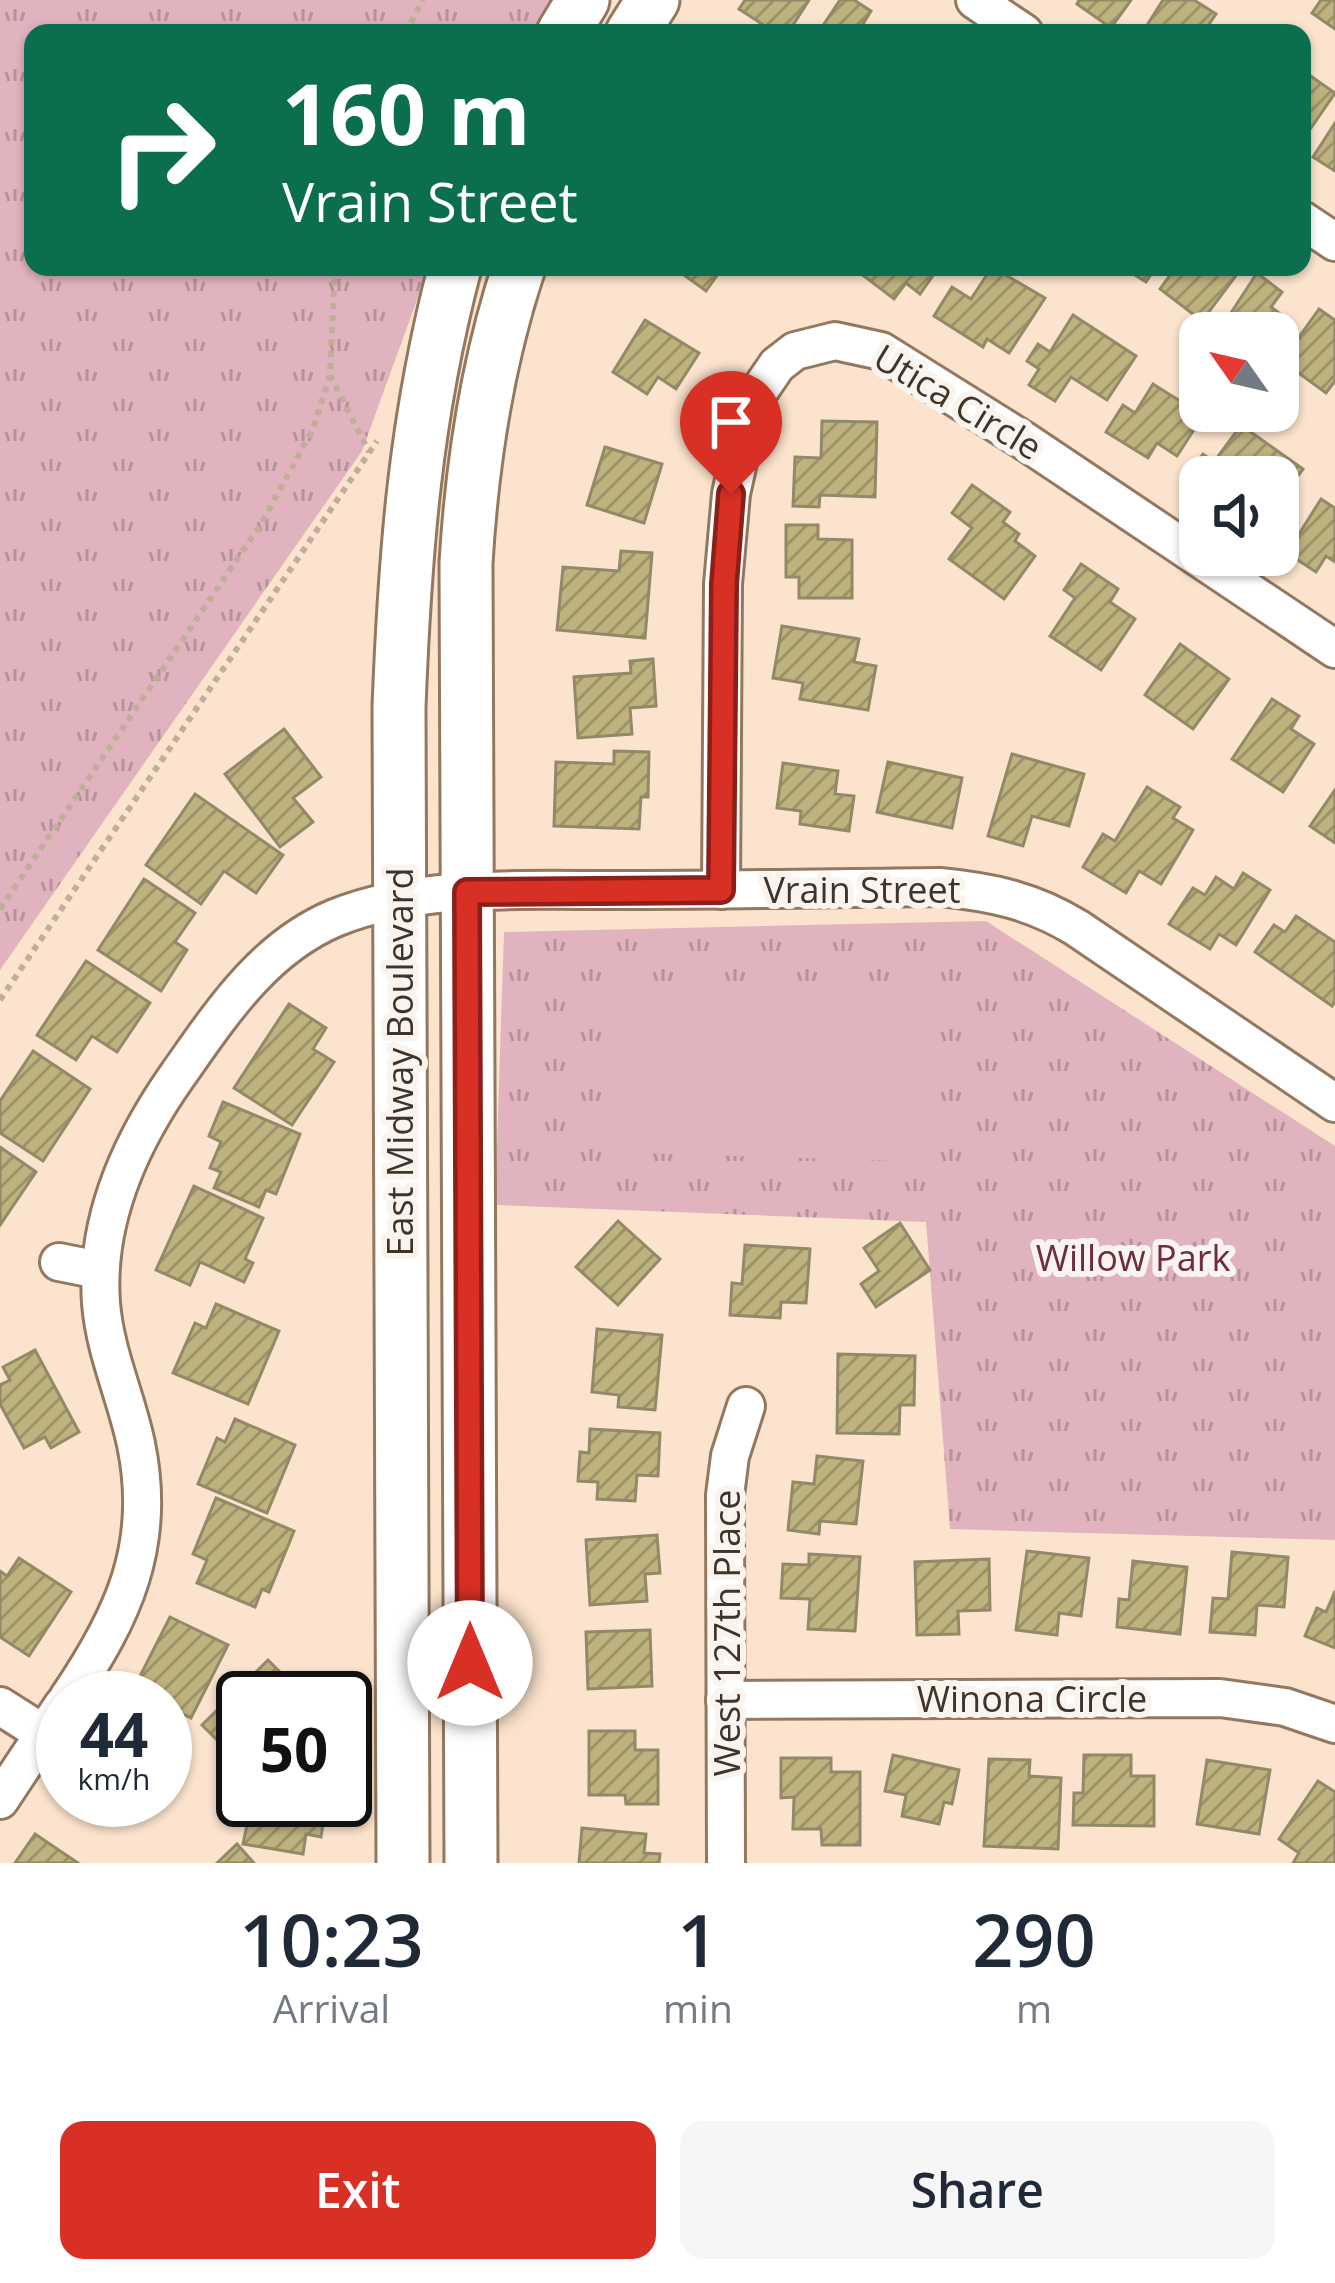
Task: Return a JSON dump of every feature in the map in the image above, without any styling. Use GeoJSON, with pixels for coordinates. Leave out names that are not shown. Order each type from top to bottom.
{"type":"FeatureCollection","features":[{"type":"Feature","properties":{"kind":"main road","name":"East Midway Boulevard"},"geometry":{"type":"LineString","coordinates":[[403,1863],[399,707],[405,549],[418,434],[453,276]]}},
{"type":"Feature","properties":{"kind":"main road","name":"East Midway Boulevard"},"geometry":{"type":"LineString","coordinates":[[471,1863],[466,563],[486,390],[517,276]]}},
{"type":"Feature","properties":{"kind":"street"},"geometry":{"type":"LineString","coordinates":[[975,0],[1011,24]]}},
{"type":"Feature","properties":{"kind":"street","name":"Utica Circle"},"geometry":{"type":"LineString","coordinates":[[721,890],[723,604],[731,494],[751,403],[806,330],[881,351],[1335,649]]}},
{"type":"Feature","properties":{"kind":"street","name":"Vrain Street"},"geometry":{"type":"LineString","coordinates":[[87,1671],[119,1614],[139,1552],[142,1483],[110,1360],[99,1270],[101,1241],[129,1157],[157,1105],[232,997],[251,976],[334,918],[467,892],[940,887],[1023,900],[1077,928],[1334,1100]]}},
{"type":"Feature","properties":{"kind":"street"},"geometry":{"type":"LineString","coordinates":[[59,1262],[99,1270]]}},
{"type":"Feature","properties":{"kind":"street","name":"West 127th Place"},"geometry":{"type":"LineString","coordinates":[[726,1863],[725,1495],[730,1456],[746,1406]]}},
{"type":"Feature","properties":{"kind":"street","name":"Winona Circle"},"geometry":{"type":"LineString","coordinates":[[725,1700],[1220,1698],[1285,1707],[1335,1724]]}},
{"type":"Feature","properties":{"kind":"street"},"geometry":{"type":"LineString","coordinates":[[0,1706],[36,1715]]}},
{"type":"Feature","properties":{"kind":"street","name":"Vrain Street"},"geometry":{"type":"LineString","coordinates":[[0,1800],[36,1751]]}},
{"type":"Feature","properties":{"kind":"path"},"geometry":{"type":"LineString","coordinates":[[0,909],[261,524],[314,429],[330,374],[335,276]]}},
{"type":"Feature","properties":{"kind":"path"},"geometry":{"type":"LineString","coordinates":[[0,1000],[369,452],[330,374]]}},
{"type":"Feature","properties":{"kind":"green space"},"geometry":{"type":"Polygon","coordinates":[[[0,0],[555,0],[540,24],[24,24],[24,276],[426,276],[362,451],[0,970],[0,0]]]}},
{"type":"Feature","properties":{"kind":"green space","name":"Willow Park"},"geometry":{"type":"Polygon","coordinates":[[[986,921],[1335,1146],[1335,1540],[950,1529],[926,1222],[495,1205],[504,932],[986,921]]]}},
{"type":"Feature","properties":{"kind":"green space"},"geometry":{"type":"Polygon","coordinates":[[[612,990],[934,998],[929,1162],[607,1152],[612,990]]]}},
{"type":"Feature","properties":{"kind":"building"},"geometry":{"type":"Polygon","coordinates":[[[745,0],[809,0],[794,24],[762,24],[739,9],[745,0]]]}},
{"type":"Feature","properties":{"kind":"building"},"geometry":{"type":"Polygon","coordinates":[[[840,0],[854,0],[871,11],[863,24],[824,24],[840,0]]]}},
{"type":"Feature","properties":{"kind":"building"},"geometry":{"type":"Polygon","coordinates":[[[1079,0],[1131,0],[1114,24],[1105,24],[1077,4],[1079,0]]]}},
{"type":"Feature","properties":{"kind":"building"},"geometry":{"type":"Polygon","coordinates":[[[1163,0],[1194,0],[1216,14],[1209,24],[1148,24],[1163,0]]]}},
{"type":"Feature","properties":{"kind":"building"},"geometry":{"type":"Polygon","coordinates":[[[1321,0],[1335,0],[1335,29],[1312,13],[1321,0]]]}},
{"type":"Feature","properties":{"kind":"building"},"geometry":{"type":"Polygon","coordinates":[[[1311,76],[1335,93],[1311,128],[1311,76]]]}},
{"type":"Feature","properties":{"kind":"building"},"geometry":{"type":"Polygon","coordinates":[[[1335,123],[1335,171],[1313,157],[1335,123]]]}},
{"type":"Feature","properties":{"kind":"building"},"geometry":{"type":"Polygon","coordinates":[[[685,276],[717,276],[706,291],[685,276]]]}},
{"type":"Feature","properties":{"kind":"building"},"geometry":{"type":"Polygon","coordinates":[[[864,276],[933,276],[920,294],[906,283],[894,299],[864,276]]]}},
{"type":"Feature","properties":{"kind":"building"},"geometry":{"type":"Polygon","coordinates":[[[986,276],[1007,276],[1045,298],[1009,353],[987,339],[983,347],[934,316],[952,287],[971,299],[986,276]]]}},
{"type":"Feature","properties":{"kind":"building"},"geometry":{"type":"Polygon","coordinates":[[[1169,276],[1236,276],[1209,312],[1190,312],[1160,289],[1169,276]]]}},
{"type":"Feature","properties":{"kind":"building"},"geometry":{"type":"Polygon","coordinates":[[[1255,276],[1282,292],[1271,307],[1278,312],[1232,312],[1255,276]]]}},
{"type":"Feature","properties":{"kind":"building"},"geometry":{"type":"Polygon","coordinates":[[[1319,309],[1335,320],[1335,381],[1326,393],[1299,373],[1299,337],[1319,309]]]}},
{"type":"Feature","properties":{"kind":"building"},"geometry":{"type":"Polygon","coordinates":[[[1073,315],[1136,356],[1107,400],[1071,377],[1055,401],[1029,385],[1039,369],[1027,361],[1038,344],[1050,352],[1073,315]]]}},
{"type":"Feature","properties":{"kind":"building"},"geometry":{"type":"Polygon","coordinates":[[[645,320],[699,353],[676,389],[658,377],[647,394],[613,372],[645,320]]]}},
{"type":"Feature","properties":{"kind":"building"},"geometry":{"type":"Polygon","coordinates":[[[1153,384],[1179,400],[1179,432],[1193,432],[1177,456],[1157,443],[1148,458],[1106,432],[1123,405],[1135,413],[1153,384]]]}},
{"type":"Feature","properties":{"kind":"building"},"geometry":{"type":"Polygon","coordinates":[[[822,421],[877,422],[875,497],[820,495],[819,507],[793,506],[795,457],[821,458],[822,421]]]}},
{"type":"Feature","properties":{"kind":"building"},"geometry":{"type":"Polygon","coordinates":[[[1236,432],[1251,432],[1285,456],[1218,456],[1236,432]]]}},
{"type":"Feature","properties":{"kind":"building"},"geometry":{"type":"Polygon","coordinates":[[[605,447],[662,464],[644,523],[587,505],[605,447]]]}},
{"type":"Feature","properties":{"kind":"building"},"geometry":{"type":"Polygon","coordinates":[[[972,485],[1010,512],[1003,522],[1019,534],[1015,541],[1035,556],[1004,599],[949,559],[972,528],[952,513],[972,485]]]}},
{"type":"Feature","properties":{"kind":"building"},"geometry":{"type":"Polygon","coordinates":[[[1321,499],[1335,508],[1335,562],[1326,556],[1316,572],[1299,561],[1299,534],[1321,499]]]}},
{"type":"Feature","properties":{"kind":"building"},"geometry":{"type":"Polygon","coordinates":[[[786,525],[818,525],[818,539],[852,540],[852,598],[799,598],[799,577],[786,577],[786,525]]]}},
{"type":"Feature","properties":{"kind":"building"},"geometry":{"type":"Polygon","coordinates":[[[621,551],[652,553],[645,638],[557,630],[563,567],[619,571],[621,551]]]}},
{"type":"Feature","properties":{"kind":"building"},"geometry":{"type":"Polygon","coordinates":[[[1081,564],[1118,589],[1110,602],[1135,619],[1101,670],[1050,636],[1075,598],[1064,590],[1081,564]]]}},
{"type":"Feature","properties":{"kind":"building"},"geometry":{"type":"Polygon","coordinates":[[[782,626],[859,639],[854,662],[876,666],[868,710],[800,699],[803,683],[773,678],[782,626]]]}},
{"type":"Feature","properties":{"kind":"building"},"geometry":{"type":"Polygon","coordinates":[[[1180,644],[1229,679],[1193,729],[1145,695],[1180,644]]]}},
{"type":"Feature","properties":{"kind":"building"},"geometry":{"type":"Polygon","coordinates":[[[653,659],[656,706],[630,708],[632,734],[578,738],[574,677],[631,673],[630,661],[653,659]]]}},
{"type":"Feature","properties":{"kind":"building"},"geometry":{"type":"Polygon","coordinates":[[[1272,699],[1299,716],[1291,729],[1314,744],[1283,792],[1232,759],[1272,699]]]}},
{"type":"Feature","properties":{"kind":"building"},"geometry":{"type":"Polygon","coordinates":[[[284,729],[321,777],[293,798],[313,822],[280,847],[225,774],[284,729]]]}},
{"type":"Feature","properties":{"kind":"building"},"geometry":{"type":"Polygon","coordinates":[[[614,751],[649,752],[648,797],[641,797],[639,829],[554,826],[556,762],[614,764],[614,751]]]}},
{"type":"Feature","properties":{"kind":"building"},"geometry":{"type":"Polygon","coordinates":[[[1012,754],[1084,774],[1069,826],[1032,816],[1023,846],[988,836],[1012,754]]]}},
{"type":"Feature","properties":{"kind":"building"},"geometry":{"type":"Polygon","coordinates":[[[888,762],[962,778],[952,828],[877,812],[888,762]]]}},
{"type":"Feature","properties":{"kind":"building"},"geometry":{"type":"Polygon","coordinates":[[[783,763],[838,771],[835,794],[854,796],[849,831],[800,824],[801,811],[777,808],[783,763]]]}},
{"type":"Feature","properties":{"kind":"building"},"geometry":{"type":"Polygon","coordinates":[[[1147,787],[1180,807],[1173,818],[1193,830],[1161,884],[1139,871],[1126,893],[1083,867],[1103,834],[1115,841],[1147,787]]]}},
{"type":"Feature","properties":{"kind":"building"},"geometry":{"type":"Polygon","coordinates":[[[1335,790],[1335,843],[1310,826],[1335,790]]]}},
{"type":"Feature","properties":{"kind":"building"},"geometry":{"type":"Polygon","coordinates":[[[195,794],[283,855],[256,893],[224,871],[201,904],[146,865],[195,794]]]}},
{"type":"Feature","properties":{"kind":"building"},"geometry":{"type":"Polygon","coordinates":[[[1243,873],[1270,890],[1236,945],[1219,934],[1210,949],[1169,924],[1193,888],[1205,895],[1216,877],[1234,889],[1243,873]]]}},
{"type":"Feature","properties":{"kind":"building"},"geometry":{"type":"Polygon","coordinates":[[[144,879],[195,913],[175,942],[187,950],[161,991],[98,950],[144,879]]]}},
{"type":"Feature","properties":{"kind":"building"},"geometry":{"type":"Polygon","coordinates":[[[1296,916],[1335,942],[1332,1006],[1255,952],[1274,925],[1285,932],[1296,916]]]}},
{"type":"Feature","properties":{"kind":"building"},"geometry":{"type":"Polygon","coordinates":[[[86,961],[150,1003],[117,1052],[92,1036],[76,1060],[37,1035],[86,961]]]}},
{"type":"Feature","properties":{"kind":"building"},"geometry":{"type":"Polygon","coordinates":[[[289,1004],[326,1028],[313,1049],[334,1062],[292,1125],[234,1088],[289,1004]]]}},
{"type":"Feature","properties":{"kind":"building"},"geometry":{"type":"Polygon","coordinates":[[[33,1051],[90,1089],[43,1161],[0,1133],[0,1101],[33,1051]]]}},
{"type":"Feature","properties":{"kind":"building"},"geometry":{"type":"Polygon","coordinates":[[[223,1102],[300,1134],[276,1194],[266,1190],[259,1207],[214,1188],[221,1172],[210,1168],[221,1142],[209,1136],[223,1102]]]}},
{"type":"Feature","properties":{"kind":"building"},"geometry":{"type":"Polygon","coordinates":[[[0,1147],[36,1172],[0,1225],[0,1147]]]}},
{"type":"Feature","properties":{"kind":"building"},"geometry":{"type":"Polygon","coordinates":[[[194,1186],[263,1218],[245,1259],[253,1263],[244,1282],[200,1262],[190,1285],[156,1270],[194,1186]]]}},
{"type":"Feature","properties":{"kind":"building"},"geometry":{"type":"Polygon","coordinates":[[[618,1221],[660,1259],[618,1305],[576,1267],[618,1221]]]}},
{"type":"Feature","properties":{"kind":"building"},"geometry":{"type":"Polygon","coordinates":[[[900,1223],[930,1270],[876,1307],[861,1284],[879,1271],[864,1248],[900,1223]]]}},
{"type":"Feature","properties":{"kind":"building"},"geometry":{"type":"Polygon","coordinates":[[[745,1245],[810,1249],[806,1303],[781,1302],[780,1318],[730,1315],[732,1283],[742,1284],[745,1245]]]}},
{"type":"Feature","properties":{"kind":"building"},"geometry":{"type":"Polygon","coordinates":[[[216,1304],[279,1331],[248,1404],[173,1373],[195,1323],[206,1328],[216,1304]]]}},
{"type":"Feature","properties":{"kind":"building"},"geometry":{"type":"Polygon","coordinates":[[[597,1329],[662,1335],[655,1410],[618,1407],[619,1395],[592,1392],[597,1329]]]}},
{"type":"Feature","properties":{"kind":"building"},"geometry":{"type":"Polygon","coordinates":[[[35,1350],[79,1432],[51,1448],[45,1437],[24,1448],[0,1404],[0,1385],[10,1380],[3,1367],[35,1350]]]}},
{"type":"Feature","properties":{"kind":"building"},"geometry":{"type":"Polygon","coordinates":[[[838,1354],[915,1356],[914,1405],[900,1405],[899,1434],[837,1433],[838,1354]]]}},
{"type":"Feature","properties":{"kind":"building"},"geometry":{"type":"Polygon","coordinates":[[[235,1419],[295,1445],[267,1513],[198,1484],[217,1438],[225,1442],[235,1419]]]}},
{"type":"Feature","properties":{"kind":"building"},"geometry":{"type":"Polygon","coordinates":[[[590,1429],[660,1433],[658,1476],[637,1475],[635,1501],[597,1499],[598,1482],[578,1481],[580,1452],[589,1453],[590,1429]]]}},
{"type":"Feature","properties":{"kind":"building"},"geometry":{"type":"Polygon","coordinates":[[[817,1456],[863,1461],[856,1524],[820,1521],[819,1534],[788,1530],[793,1482],[814,1484],[817,1456]]]}},
{"type":"Feature","properties":{"kind":"building"},"geometry":{"type":"Polygon","coordinates":[[[216,1498],[294,1531],[269,1592],[262,1589],[255,1607],[197,1583],[207,1560],[193,1554],[216,1498]]]}},
{"type":"Feature","properties":{"kind":"building"},"geometry":{"type":"Polygon","coordinates":[[[657,1535],[660,1573],[645,1574],[647,1601],[590,1605],[586,1540],[657,1535]]]}},
{"type":"Feature","properties":{"kind":"building"},"geometry":{"type":"Polygon","coordinates":[[[1027,1551],[1089,1558],[1081,1616],[1059,1613],[1057,1635],[1016,1630],[1027,1551]]]}},
{"type":"Feature","properties":{"kind":"building"},"geometry":{"type":"Polygon","coordinates":[[[1232,1552],[1288,1557],[1284,1607],[1257,1605],[1255,1635],[1210,1632],[1213,1598],[1228,1599],[1232,1552]]]}},
{"type":"Feature","properties":{"kind":"building"},"geometry":{"type":"Polygon","coordinates":[[[809,1554],[860,1557],[855,1631],[808,1629],[810,1599],[781,1598],[783,1564],[809,1565],[809,1554]]]}},
{"type":"Feature","properties":{"kind":"building"},"geometry":{"type":"Polygon","coordinates":[[[19,1558],[71,1592],[29,1656],[0,1637],[0,1571],[7,1576],[19,1558]]]}},
{"type":"Feature","properties":{"kind":"building"},"geometry":{"type":"Polygon","coordinates":[[[989,1559],[990,1610],[958,1611],[959,1634],[917,1635],[915,1562],[989,1559]]]}},
{"type":"Feature","properties":{"kind":"building"},"geometry":{"type":"Polygon","coordinates":[[[1133,1561],[1187,1567],[1180,1634],[1117,1627],[1119,1599],[1129,1600],[1133,1561]]]}},
{"type":"Feature","properties":{"kind":"building"},"geometry":{"type":"Polygon","coordinates":[[[1335,1591],[1335,1648],[1305,1636],[1317,1608],[1326,1612],[1335,1591]]]}},
{"type":"Feature","properties":{"kind":"building"},"geometry":{"type":"Polygon","coordinates":[[[170,1617],[228,1645],[192,1716],[192,1671],[143,1671],[170,1617]]]}},
{"type":"Feature","properties":{"kind":"building"},"geometry":{"type":"Polygon","coordinates":[[[650,1630],[652,1686],[588,1689],[586,1632],[650,1630]]]}},
{"type":"Feature","properties":{"kind":"building"},"geometry":{"type":"Polygon","coordinates":[[[268,1660],[279,1671],[257,1671],[268,1660]]]}},
{"type":"Feature","properties":{"kind":"building"},"geometry":{"type":"Polygon","coordinates":[[[216,1711],[216,1739],[202,1725],[216,1711]]]}},
{"type":"Feature","properties":{"kind":"building"},"geometry":{"type":"Polygon","coordinates":[[[589,1731],[635,1731],[635,1750],[658,1750],[658,1804],[626,1804],[625,1795],[589,1795],[589,1731]]]}},
{"type":"Feature","properties":{"kind":"building"},"geometry":{"type":"Polygon","coordinates":[[[893,1755],[959,1770],[952,1804],[944,1802],[939,1824],[902,1816],[906,1795],[885,1791],[893,1755]]]}},
{"type":"Feature","properties":{"kind":"building"},"geometry":{"type":"Polygon","coordinates":[[[1084,1755],[1131,1755],[1131,1776],[1154,1776],[1154,1826],[1073,1825],[1074,1793],[1083,1793],[1084,1755]]]}},
{"type":"Feature","properties":{"kind":"building"},"geometry":{"type":"Polygon","coordinates":[[[781,1758],[831,1758],[831,1772],[860,1772],[860,1845],[822,1845],[821,1829],[793,1829],[794,1797],[781,1798],[781,1758]]]}},
{"type":"Feature","properties":{"kind":"building"},"geometry":{"type":"Polygon","coordinates":[[[989,1759],[1030,1760],[1029,1776],[1061,1778],[1058,1849],[984,1846],[989,1759]]]}},
{"type":"Feature","properties":{"kind":"building"},"geometry":{"type":"Polygon","coordinates":[[[1207,1760],[1270,1770],[1259,1834],[1197,1824],[1207,1760]]]}},
{"type":"Feature","properties":{"kind":"building"},"geometry":{"type":"Polygon","coordinates":[[[1318,1781],[1335,1792],[1335,1863],[1293,1863],[1299,1853],[1279,1839],[1318,1781]]]}},
{"type":"Feature","properties":{"kind":"building"},"geometry":{"type":"Polygon","coordinates":[[[247,1827],[323,1827],[321,1837],[306,1834],[303,1854],[243,1844],[247,1827]]]}},
{"type":"Feature","properties":{"kind":"building"},"geometry":{"type":"Polygon","coordinates":[[[582,1828],[646,1834],[644,1853],[660,1854],[659,1863],[579,1863],[582,1828]]]}},
{"type":"Feature","properties":{"kind":"building"},"geometry":{"type":"Polygon","coordinates":[[[35,1834],[78,1863],[15,1863],[35,1834]]]}},
{"type":"Feature","properties":{"kind":"building"},"geometry":{"type":"Polygon","coordinates":[[[237,1844],[254,1863],[217,1863],[237,1844]]]}},
{"type":"Feature","properties":{"kind":"route"},"geometry":{"type":"LineString","coordinates":[[470,1663],[467,892],[721,890],[724,584],[731,494]]}}]}
